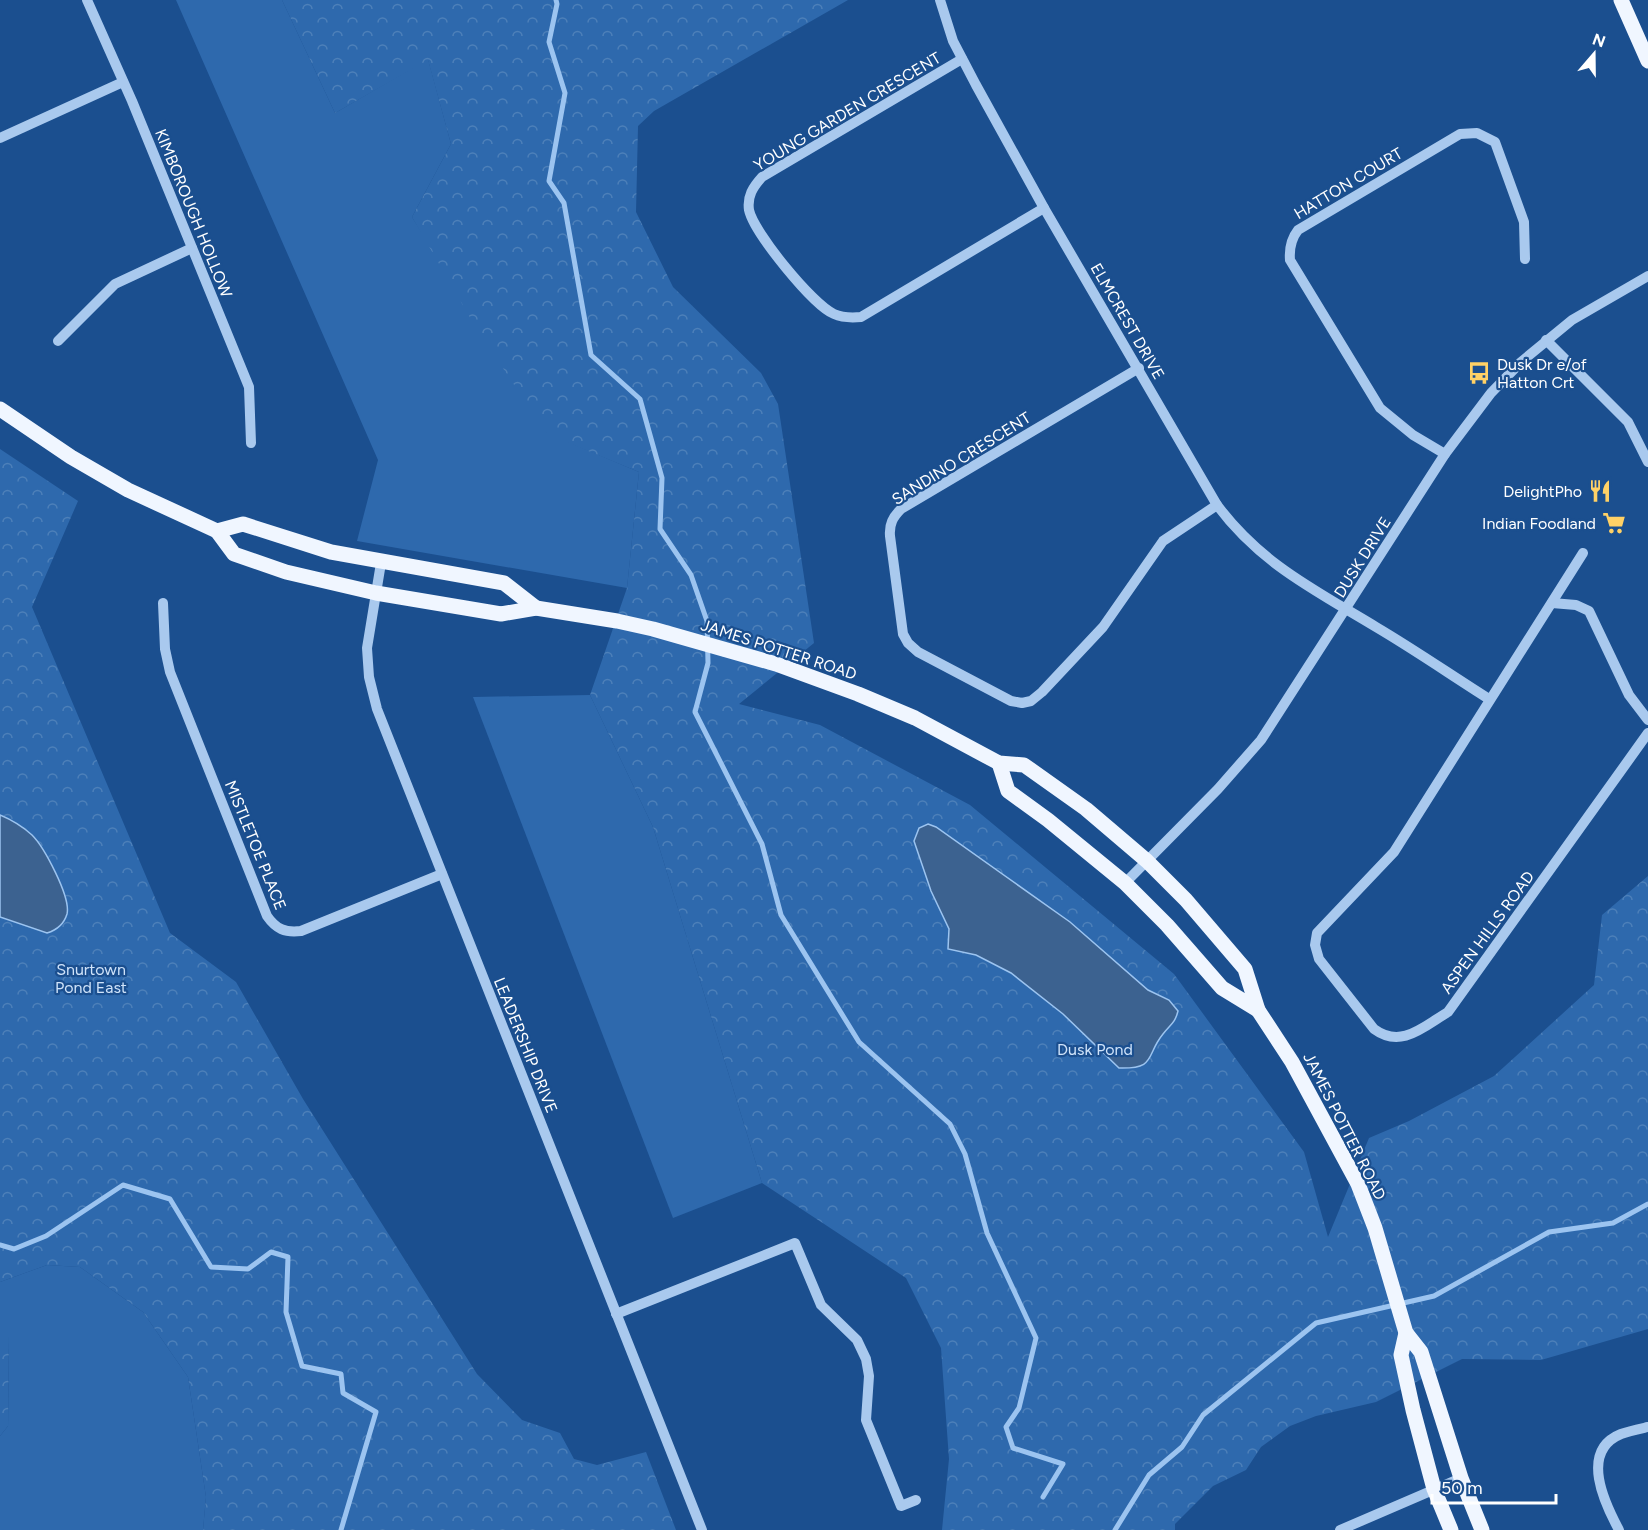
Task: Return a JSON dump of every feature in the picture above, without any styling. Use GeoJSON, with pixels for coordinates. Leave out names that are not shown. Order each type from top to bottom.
{"type":"FeatureCollection","features":[{"type":"Feature","properties":{"kind":"main road"},"geometry":{"type":"LineString","coordinates":[[1621,0],[1648,61]]}},
{"type":"Feature","properties":{"kind":"main road","name":"JAMES POTTER ROAD"},"geometry":{"type":"LineString","coordinates":[[0,409],[71,457],[128,490],[218,531],[234,554],[286,572],[376,593],[501,614],[536,608],[617,621],[776,664],[915,718],[999,763],[1024,765],[1086,809],[1146,861],[1186,900],[1245,969],[1258,1011],[1292,1062],[1358,1184],[1375,1228],[1404,1326],[1421,1352],[1461,1478],[1482,1530]]}},
{"type":"Feature","properties":{"kind":"main road","name":"JAMES POTTER ROAD"},"geometry":{"type":"LineString","coordinates":[[218,531],[243,524],[331,552],[381,563],[504,583],[536,608]]}},
{"type":"Feature","properties":{"kind":"main road","name":"JAMES POTTER ROAD"},"geometry":{"type":"LineString","coordinates":[[999,763],[1008,791],[1048,820],[1125,883],[1167,925],[1222,988],[1258,1011]]}},
{"type":"Feature","properties":{"kind":"main road","name":"JAMES POTTER ROAD"},"geometry":{"type":"LineString","coordinates":[[1404,1326],[1401,1355],[1434,1489],[1450,1530]]}},
{"type":"Feature","properties":{"kind":"street","name":"KIMBOROUGH HOLLOW"},"geometry":{"type":"LineString","coordinates":[[87,0],[249,387],[251,443]]}},
{"type":"Feature","properties":{"kind":"street","name":"ELMCREST DRIVE"},"geometry":{"type":"LineString","coordinates":[[940,0],[949,30],[962,59],[1044,208],[1217,505],[1241,535],[1270,562],[1489,699]]}},
{"type":"Feature","properties":{"kind":"street","name":"YOUNG GARDEN CRESCENT"},"geometry":{"type":"LineString","coordinates":[[962,59],[762,177],[750,196],[749,210],[758,230],[775,257],[831,313],[845,318],[861,317],[1044,208]]}},
{"type":"Feature","properties":{"kind":"street"},"geometry":{"type":"LineString","coordinates":[[0,138],[123,82]]}},
{"type":"Feature","properties":{"kind":"street","name":"HATTON COURT"},"geometry":{"type":"LineString","coordinates":[[1445,454],[1391,419],[1370,396],[1290,260],[1289,251],[1293,236],[1298,230],[1460,134],[1477,133],[1495,142],[1524,222],[1526,259]]}},
{"type":"Feature","properties":{"kind":"street"},"geometry":{"type":"LineString","coordinates":[[58,341],[115,284],[192,248]]}},
{"type":"Feature","properties":{"kind":"street","name":"DUSK DRIVE"},"geometry":{"type":"LineString","coordinates":[[1125,883],[1218,789],[1261,740],[1347,610],[1445,454],[1491,393],[1546,340],[1594,305],[1648,276]]}},
{"type":"Feature","properties":{"kind":"street"},"geometry":{"type":"LineString","coordinates":[[1546,340],[1628,422],[1648,462]]}},
{"type":"Feature","properties":{"kind":"street","name":"SANDINO CRESCENT"},"geometry":{"type":"LineString","coordinates":[[1139,368],[910,503],[894,517],[889,526],[890,536],[903,634],[908,643],[918,652],[1011,701],[1022,703],[1031,701],[1061,674],[1102,627],[1163,541],[1217,505]]}},
{"type":"Feature","properties":{"kind":"street","name":"ASPEN HILLS ROAD"},"geometry":{"type":"LineString","coordinates":[[1583,553],[1394,852],[1317,933],[1315,945],[1319,959],[1374,1029],[1383,1036],[1405,1038],[1448,1012],[1648,733]]}},
{"type":"Feature","properties":{"kind":"street","name":"LEADERSHIP DRIVE"},"geometry":{"type":"LineString","coordinates":[[381,563],[366,648],[369,677],[380,717],[702,1530]]}},
{"type":"Feature","properties":{"kind":"street","name":"MISTLETOE PLACE"},"geometry":{"type":"LineString","coordinates":[[163,603],[165,649],[170,672],[267,916],[274,927],[292,932],[301,931],[442,874]]}},
{"type":"Feature","properties":{"kind":"street"},"geometry":{"type":"LineString","coordinates":[[1552,603],[1576,605],[1592,615],[1629,695],[1648,720]]}},
{"type":"Feature","properties":{"kind":"street"},"geometry":{"type":"LineString","coordinates":[[616,1314],[795,1243],[821,1305],[857,1340],[866,1359],[869,1376],[866,1420],[901,1506],[916,1500]]}},
{"type":"Feature","properties":{"kind":"street"},"geometry":{"type":"LineString","coordinates":[[1618,1530],[1602,1499],[1597,1471],[1604,1448],[1618,1435],[1648,1427]]}},
{"type":"Feature","properties":{"kind":"street"},"geometry":{"type":"LineString","coordinates":[[1340,1530],[1461,1478]]}},
{"type":"Feature","properties":{"kind":"green space"},"geometry":{"type":"Polygon","coordinates":[[[176,0],[282,0],[335,113],[428,59],[451,144],[412,217],[547,433],[639,472],[627,588],[357,541],[378,460],[176,0]]]}},
{"type":"Feature","properties":{"kind":"green space","name":"Dusk Pond"},"geometry":{"type":"Polygon","coordinates":[[[282,0],[848,0],[654,111],[638,126],[636,212],[673,287],[761,373],[778,404],[814,643],[739,704],[820,725],[970,805],[1174,974],[1304,1152],[1328,1237],[1369,1138],[1409,1121],[1494,1076],[1594,985],[1602,915],[1648,876],[1648,1329],[1541,1360],[1462,1359],[1376,1402],[1316,1416],[1290,1426],[1261,1447],[1246,1470],[1213,1486],[1175,1524],[1175,1530],[942,1530],[949,1459],[941,1348],[906,1278],[762,1183],[653,827],[590,695],[627,588],[639,472],[547,434],[476,328],[412,217],[451,144],[428,60],[335,113],[282,0]]]}},
{"type":"Feature","properties":{"kind":"green space","name":"Snurtown Pond East"},"geometry":{"type":"Polygon","coordinates":[[[0,449],[78,501],[32,607],[170,933],[236,982],[303,1099],[477,1374],[522,1420],[560,1433],[574,1459],[597,1465],[646,1452],[676,1530],[203,1530],[206,1497],[188,1377],[143,1312],[80,1267],[47,1265],[0,1282],[0,449]]]}},
{"type":"Feature","properties":{"kind":"green space"},"geometry":{"type":"Polygon","coordinates":[[[590,695],[653,827],[762,1183],[673,1218],[473,697],[590,695]]]}},
{"type":"Feature","properties":{"kind":"green space"},"geometry":{"type":"Polygon","coordinates":[[[47,1265],[80,1267],[143,1312],[188,1377],[206,1497],[203,1530],[0,1530],[0,1436],[8,1426],[9,1335],[0,1335],[0,1282],[47,1265]]]}},
{"type":"Feature","properties":{"kind":"green space"},"geometry":{"type":"Polygon","coordinates":[[[0,1335],[9,1335],[8,1426],[0,1436],[0,1335]]]}},
{"type":"Feature","properties":{"kind":"shaded area"},"geometry":{"type":"Polygon","coordinates":[[[0,815],[32,835],[61,885],[67,914],[62,924],[51,932],[47,933],[0,917],[0,815]]]}},
{"type":"Feature","properties":{"kind":"shaded area"},"geometry":{"type":"Polygon","coordinates":[[[928,824],[936,827],[1070,922],[1148,990],[1169,1000],[1178,1011],[1177,1015],[1145,1063],[1131,1068],[1119,1068],[1063,1014],[1011,973],[976,955],[948,949],[949,929],[931,891],[914,841],[919,828],[928,824]]]}},
{"type":"Feature","properties":{"kind":"waterway"},"geometry":{"type":"LineString","coordinates":[[556,0],[549,42],[565,93],[549,181],[564,203],[591,355],[640,399],[662,478],[660,529],[691,575],[707,621],[708,663],[695,712],[762,844],[781,915],[859,1042],[950,1124],[965,1154],[987,1233],[1036,1338],[1019,1408],[1006,1427],[1013,1448],[1063,1464],[1043,1497]]}},
{"type":"Feature","properties":{"kind":"waterway"},"geometry":{"type":"LineString","coordinates":[[0,1245],[14,1249],[46,1236],[123,1185],[170,1199],[211,1267],[248,1269],[271,1252],[288,1257],[286,1312],[302,1366],[341,1374],[343,1393],[376,1412],[341,1530]]}},
{"type":"Feature","properties":{"kind":"waterway"},"geometry":{"type":"LineString","coordinates":[[1115,1530],[1149,1475],[1182,1447],[1203,1415],[1316,1323],[1434,1296],[1549,1232],[1613,1223],[1648,1204]]}},
{"type":"Feature","properties":{"kind":"place","name":"Dusk Dr e/of Hatton Crt"},"geometry":{"type":"Point","coordinates":[1479,373]}},
{"type":"Feature","properties":{"kind":"place","name":"DelightPho"},"geometry":{"type":"Point","coordinates":[1600,491]}},
{"type":"Feature","properties":{"kind":"place","name":"Indian Foodland"},"geometry":{"type":"Point","coordinates":[1614,523]}}]}
